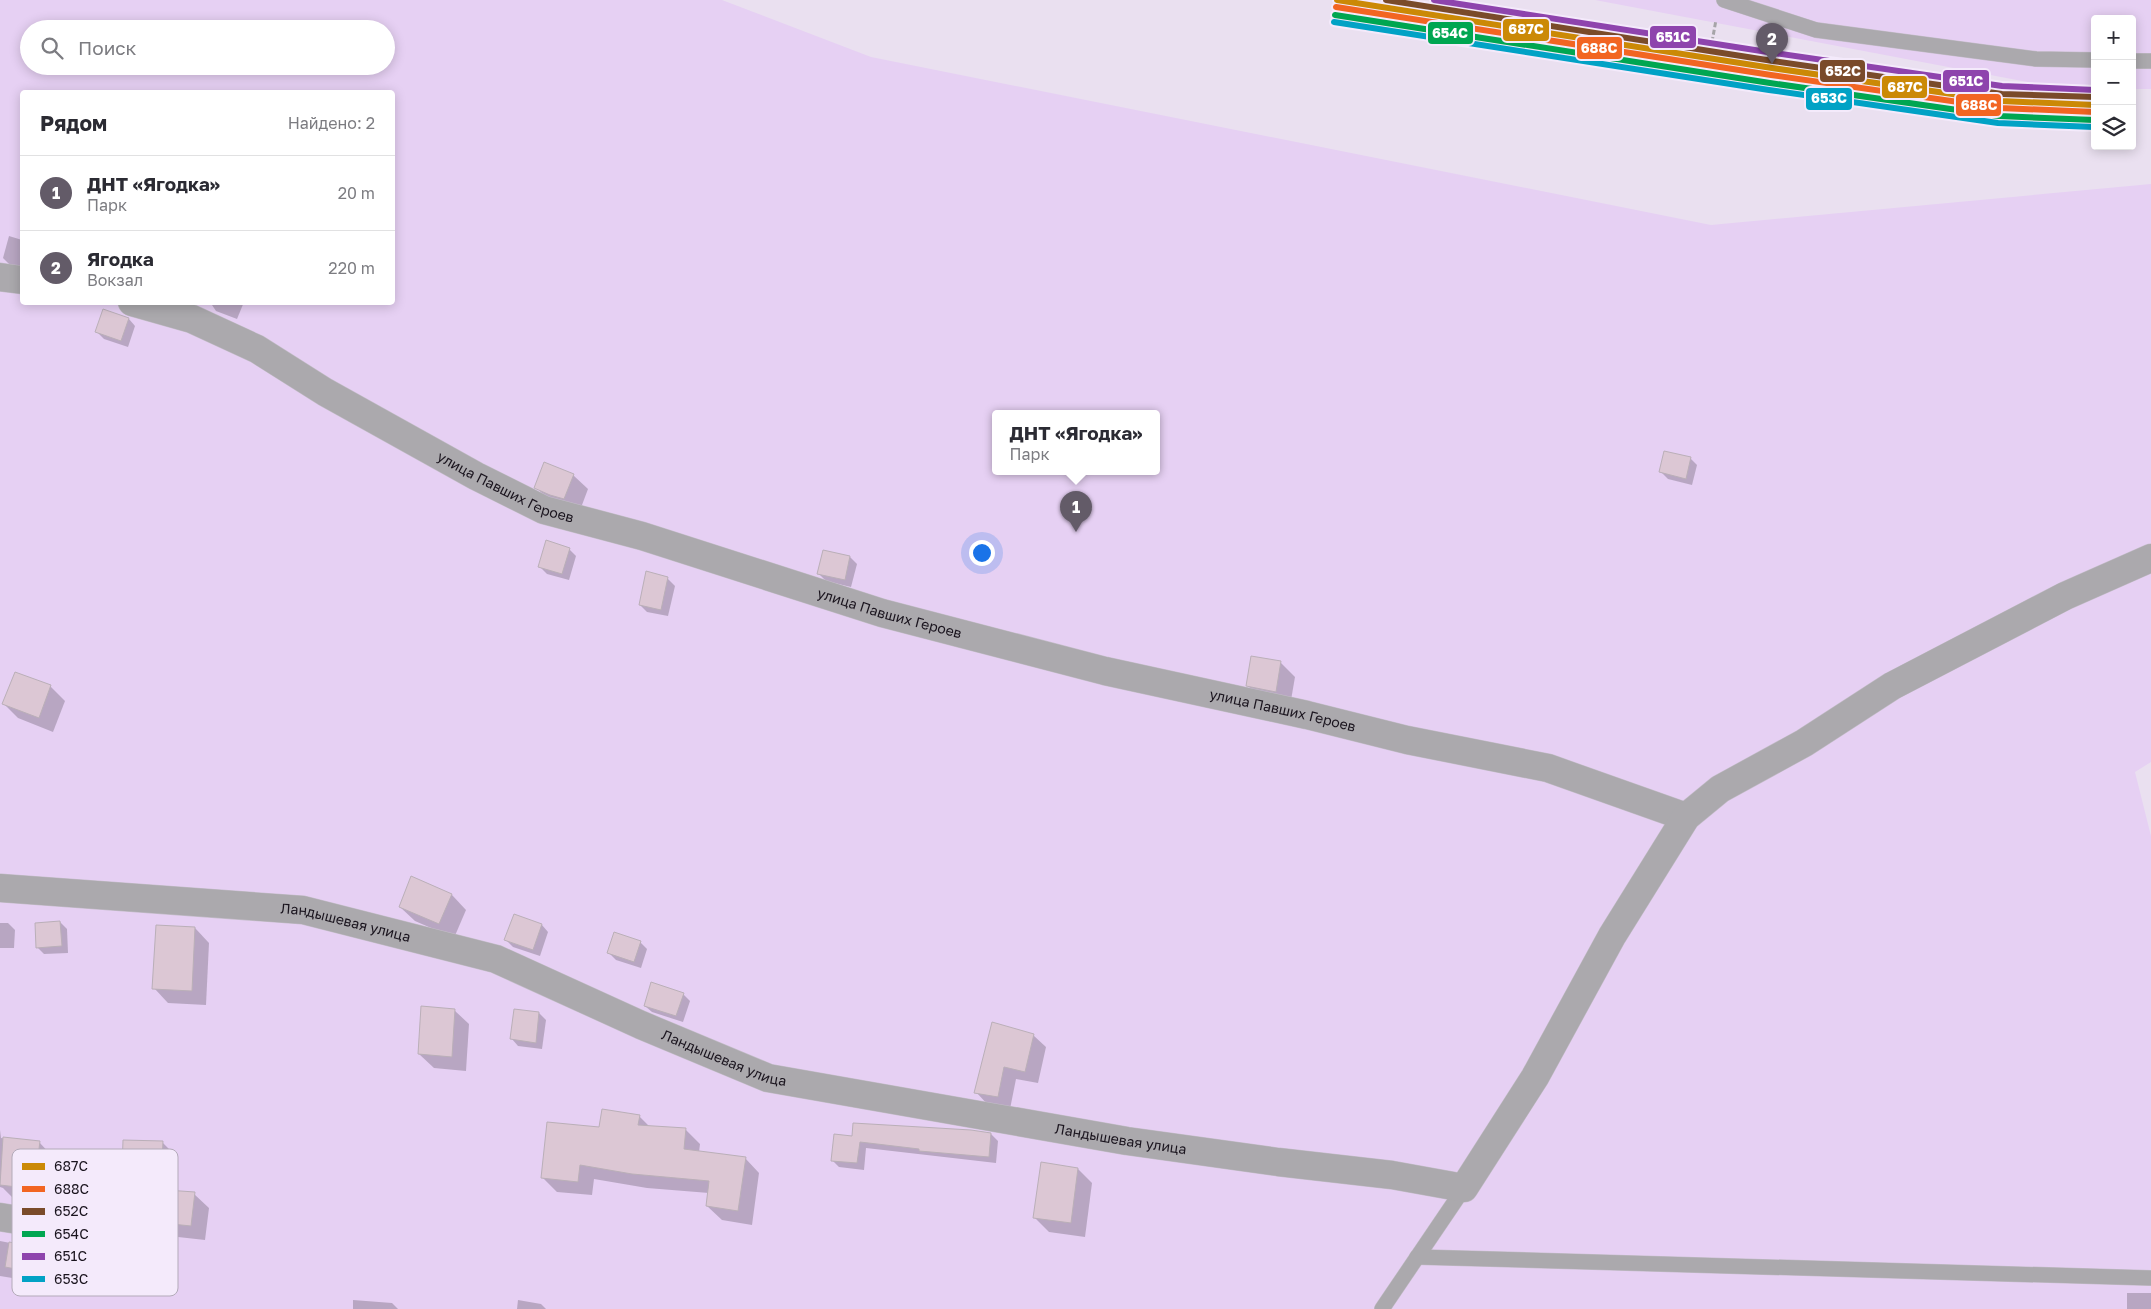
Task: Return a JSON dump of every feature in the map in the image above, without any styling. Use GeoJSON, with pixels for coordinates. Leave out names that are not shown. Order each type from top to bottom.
{"type":"FeatureCollection","features":[{"type":"Feature","properties":{"kind":"street"},"geometry":{"type":"LineString","coordinates":[[0,277],[20,280]]}},
{"type":"Feature","properties":{"kind":"street","name":"улица Павших Героев"},"geometry":{"type":"LineString","coordinates":[[143,305],[192,319],[257,349],[325,392],[476,476],[544,510],[642,536],[891,616],[1105,671],[1307,715],[1407,740],[1548,768],[1686,818]]}},
{"type":"Feature","properties":{"kind":"street"},"geometry":{"type":"LineString","coordinates":[[1464,1188],[1535,1077],[1612,936],[1686,818],[1720,789],[1804,743],[1892,686],[2065,596],[2151,558]]}},
{"type":"Feature","properties":{"kind":"street","name":"Ландышевая улица"},"geometry":{"type":"LineString","coordinates":[[0,888],[303,910],[496,959],[641,1025],[768,1078],[1127,1141],[1278,1162],[1392,1175],[1464,1188]]}},
{"type":"Feature","properties":{"kind":"lane"},"geometry":{"type":"LineString","coordinates":[[1724,0],[1816,30],[2036,59],[2091,60]]}},
{"type":"Feature","properties":{"kind":"lane"},"geometry":{"type":"LineString","coordinates":[[2136,61],[2151,61]]}},
{"type":"Feature","properties":{"kind":"lane"},"geometry":{"type":"LineString","coordinates":[[1382,1309],[1464,1188]]}},
{"type":"Feature","properties":{"kind":"lane"},"geometry":{"type":"LineString","coordinates":[[1417,1257],[2151,1278]]}},
{"type":"Feature","properties":{"kind":"shaded area"},"geometry":{"type":"Polygon","coordinates":[[[0,0],[722,0],[871,57],[1711,225],[2151,184],[2151,762],[2135,772],[2151,836],[2151,1309],[0,1309],[0,0]]]}},
{"type":"Feature","properties":{"kind":"shaded area"},"geometry":{"type":"Polygon","coordinates":[[[1595,0],[2151,0],[2151,89],[2136,89],[2136,15],[2091,15],[2091,88],[2054,87],[1595,0]]]}},
{"type":"Feature","properties":{"kind":"building"},"geometry":{"type":"Polygon","coordinates":[[[103,309],[129,318],[121,341],[95,332],[103,309]]]}},
{"type":"Feature","properties":{"kind":"building"},"geometry":{"type":"Polygon","coordinates":[[[1664,451],[1691,457],[1686,479],[1659,472],[1664,451]]]}},
{"type":"Feature","properties":{"kind":"building"},"geometry":{"type":"Polygon","coordinates":[[[544,462],[574,474],[564,499],[534,488],[544,462]]]}},
{"type":"Feature","properties":{"kind":"building"},"geometry":{"type":"Polygon","coordinates":[[[546,540],[570,548],[562,574],[538,567],[546,540]]]}},
{"type":"Feature","properties":{"kind":"building"},"geometry":{"type":"Polygon","coordinates":[[[823,550],[850,556],[845,580],[817,574],[823,550]]]}},
{"type":"Feature","properties":{"kind":"building"},"geometry":{"type":"Polygon","coordinates":[[[646,571],[668,577],[661,610],[639,605],[646,571]]]}},
{"type":"Feature","properties":{"kind":"building"},"geometry":{"type":"Polygon","coordinates":[[[1251,656],[1281,661],[1276,692],[1246,686],[1251,656]]]}},
{"type":"Feature","properties":{"kind":"building"},"geometry":{"type":"Polygon","coordinates":[[[15,672],[51,685],[39,718],[2,704],[15,672]]]}},
{"type":"Feature","properties":{"kind":"building"},"geometry":{"type":"Polygon","coordinates":[[[411,876],[452,894],[439,924],[399,907],[411,876]]]}},
{"type":"Feature","properties":{"kind":"building"},"geometry":{"type":"Polygon","coordinates":[[[514,914],[542,924],[533,950],[504,940],[514,914]]]}},
{"type":"Feature","properties":{"kind":"building"},"geometry":{"type":"Polygon","coordinates":[[[60,921],[62,946],[36,948],[35,923],[60,921]]]}},
{"type":"Feature","properties":{"kind":"building"},"geometry":{"type":"Polygon","coordinates":[[[156,925],[195,927],[192,991],[152,989],[156,925]]]}},
{"type":"Feature","properties":{"kind":"building"},"geometry":{"type":"Polygon","coordinates":[[[614,932],[641,941],[634,962],[607,953],[614,932]]]}},
{"type":"Feature","properties":{"kind":"building"},"geometry":{"type":"Polygon","coordinates":[[[651,982],[684,993],[676,1016],[644,1006],[651,982]]]}},
{"type":"Feature","properties":{"kind":"building"},"geometry":{"type":"Polygon","coordinates":[[[421,1006],[455,1009],[452,1057],[418,1054],[421,1006]]]}},
{"type":"Feature","properties":{"kind":"building"},"geometry":{"type":"Polygon","coordinates":[[[514,1009],[539,1012],[536,1043],[510,1039],[514,1009]]]}},
{"type":"Feature","properties":{"kind":"building"},"geometry":{"type":"Polygon","coordinates":[[[992,1022],[1034,1034],[1025,1072],[1004,1067],[998,1097],[974,1093],[992,1022]]]}},
{"type":"Feature","properties":{"kind":"building"},"geometry":{"type":"Polygon","coordinates":[[[602,1109],[640,1115],[638,1125],[686,1128],[684,1149],[746,1157],[738,1211],[706,1206],[709,1181],[632,1174],[580,1165],[578,1182],[541,1178],[547,1122],[599,1127],[602,1109]]]}},
{"type":"Feature","properties":{"kind":"building"},"geometry":{"type":"Polygon","coordinates":[[[853,1123],[971,1130],[991,1133],[989,1157],[919,1151],[919,1149],[860,1142],[857,1163],[831,1161],[834,1134],[852,1136],[853,1123]]]}},
{"type":"Feature","properties":{"kind":"building"},"geometry":{"type":"Polygon","coordinates":[[[3,1137],[40,1141],[39,1149],[12,1149],[12,1186],[0,1185],[3,1137]]]}},
{"type":"Feature","properties":{"kind":"building"},"geometry":{"type":"Polygon","coordinates":[[[123,1140],[163,1141],[163,1149],[123,1149],[123,1140]]]}},
{"type":"Feature","properties":{"kind":"building"},"geometry":{"type":"Polygon","coordinates":[[[1041,1162],[1078,1168],[1071,1223],[1033,1218],[1041,1162]]]}},
{"type":"Feature","properties":{"kind":"building"},"geometry":{"type":"Polygon","coordinates":[[[178,1191],[195,1192],[191,1226],[178,1225],[178,1191]]]}},
{"type":"Feature","properties":{"kind":"building"},"geometry":{"type":"Polygon","coordinates":[[[9,1242],[12,1243],[12,1268],[5,1267],[9,1242]]]}},
{"type":"Feature","properties":{"kind":"transit line","name":"687С"},"geometry":{"type":"LineString","coordinates":[[1337,0],[1772,68],[2001,101],[2091,105]]}},
{"type":"Feature","properties":{"kind":"transit line","name":"652С"},"geometry":{"type":"LineString","coordinates":[[1386,0],[1773,61],[2002,94],[2091,97]]}},
{"type":"Feature","properties":{"kind":"transit line","name":"651С"},"geometry":{"type":"LineString","coordinates":[[1434,0],[1774,53],[2002,86],[2091,90]]}},
{"type":"Feature","properties":{"kind":"transit line","name":"688С"},"geometry":{"type":"LineString","coordinates":[[1336,7],[1771,75],[2000,108],[2091,112]]}},
{"type":"Feature","properties":{"kind":"transit line","name":"654С"},"geometry":{"type":"LineString","coordinates":[[1335,15],[1770,83],[1999,116],[2091,120]]}},
{"type":"Feature","properties":{"kind":"transit line","name":"653С"},"geometry":{"type":"LineString","coordinates":[[1334,22],[1769,90],[1998,123],[2091,127]]}},
{"type":"Feature","properties":{"kind":"place","name":"Ягодка"},"geometry":{"type":"Point","coordinates":[1772,64]}},
{"type":"Feature","properties":{"kind":"place","name":"ДНТ «Ягодка»"},"geometry":{"type":"Point","coordinates":[1076,532]}}]}
